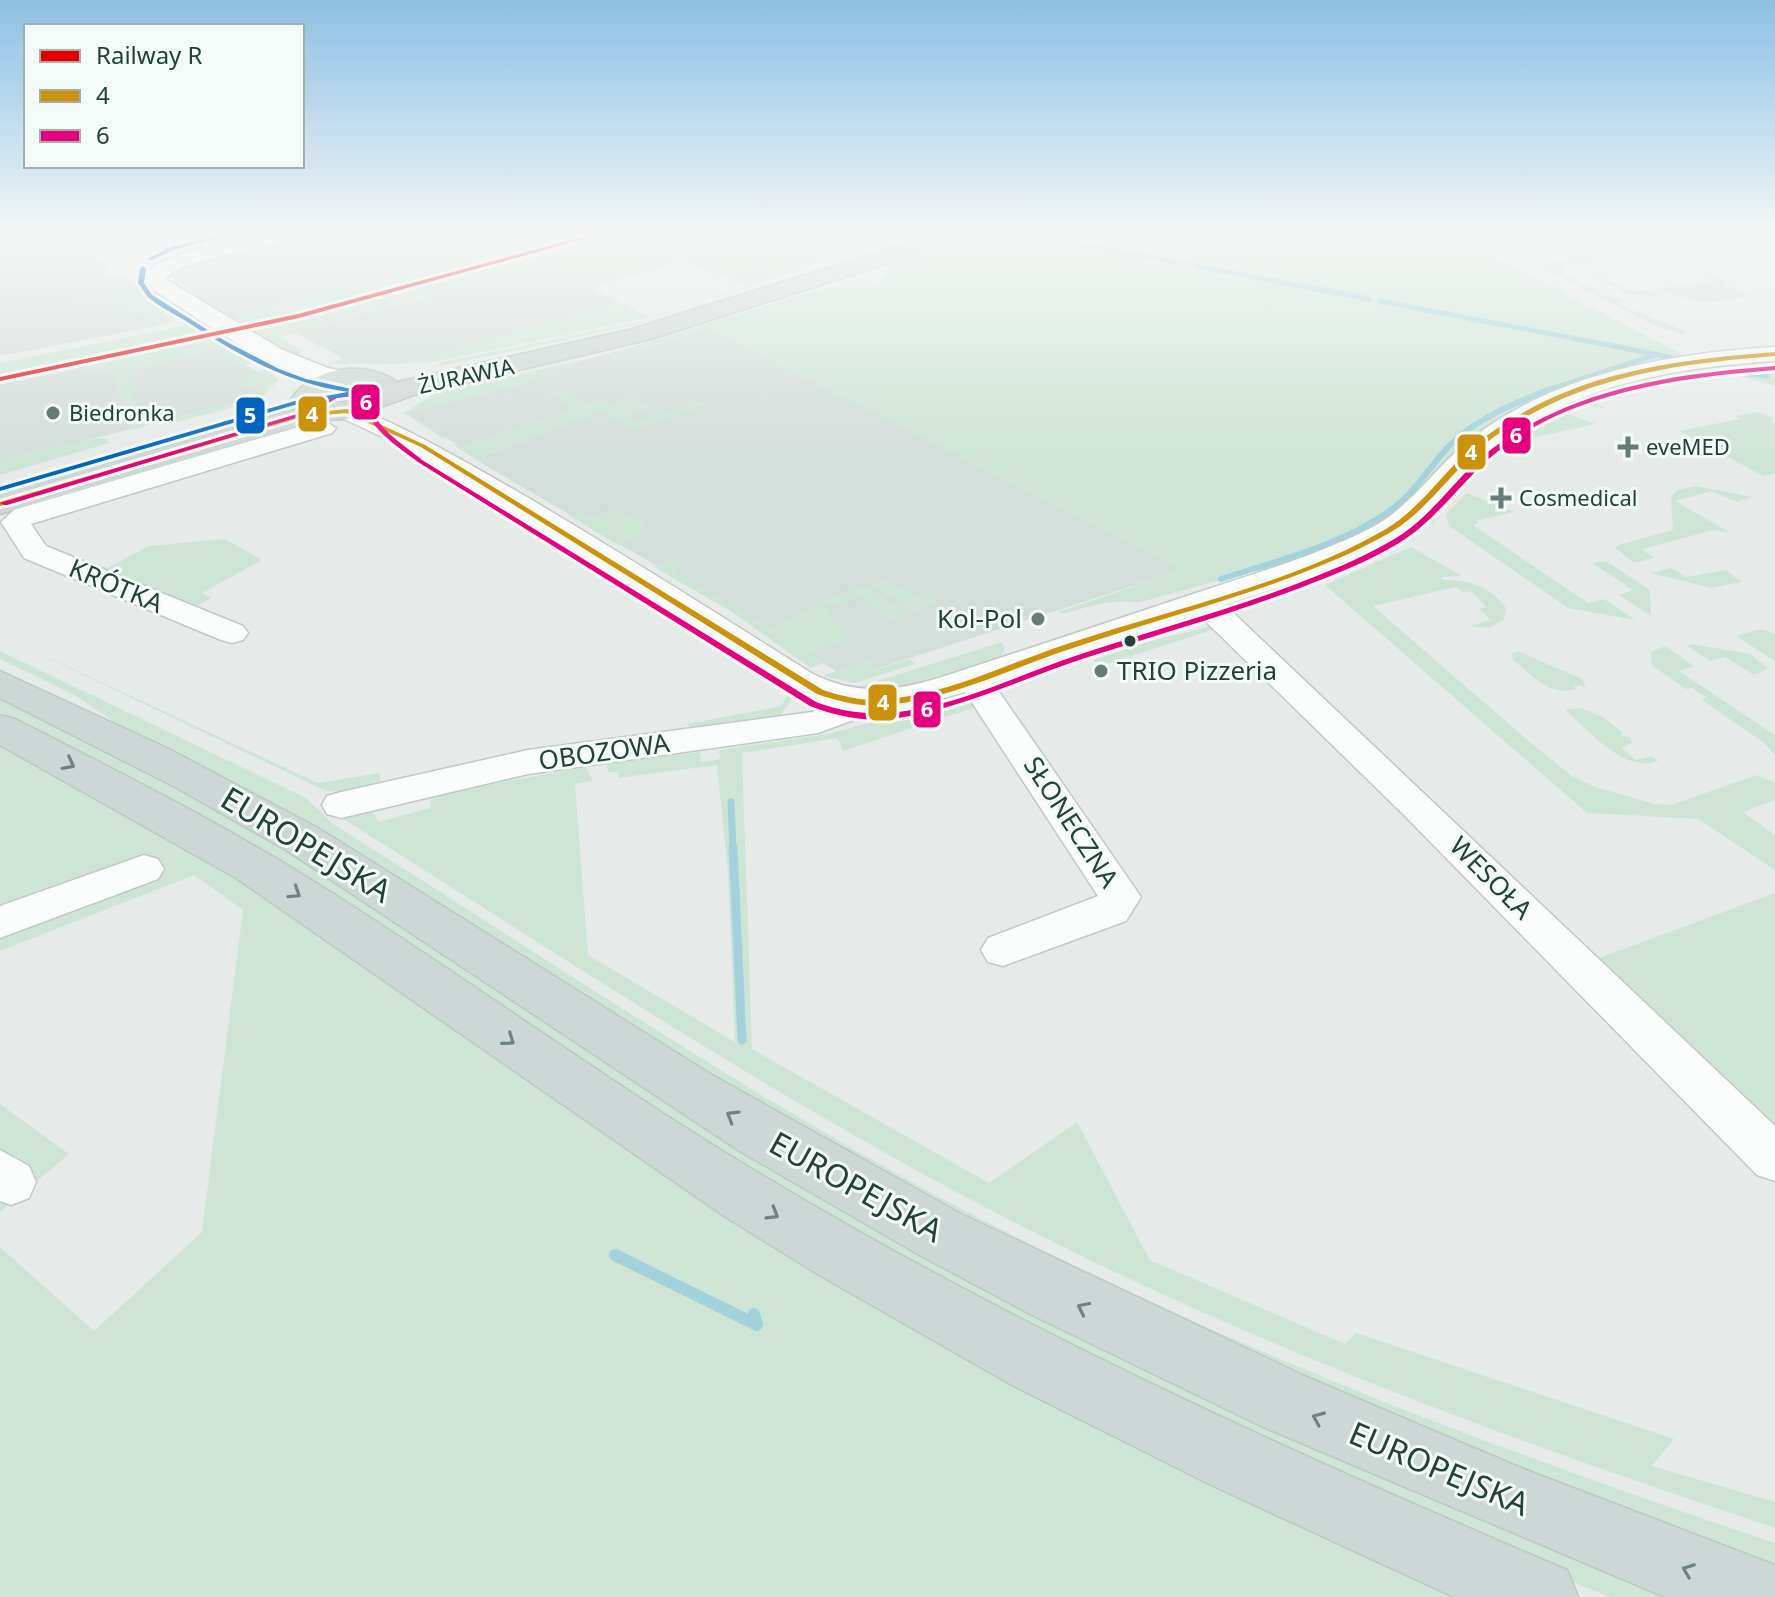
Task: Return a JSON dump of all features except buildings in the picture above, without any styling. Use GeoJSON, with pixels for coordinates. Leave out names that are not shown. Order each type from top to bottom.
{"type":"FeatureCollection","features":[{"type":"Feature","properties":{"kind":"main road","name":"ŻURAWIA"},"geometry":{"type":"LineString","coordinates":[[381,392],[705,308]]}},
{"type":"Feature","properties":{"kind":"main road","name":"ŻURAWIA"},"geometry":{"type":"LineString","coordinates":[[381,392],[644,334],[727,308]]}},
{"type":"Feature","properties":{"kind":"main road"},"geometry":{"type":"LineString","coordinates":[[8,513],[219,448],[321,408],[347,379],[381,392]]}},
{"type":"Feature","properties":{"kind":"main road"},"geometry":{"type":"LineString","coordinates":[[0,490],[381,392]]}},
{"type":"Feature","properties":{"kind":"main road","name":"EUROPEJSKA"},"geometry":{"type":"LineString","coordinates":[[0,683],[215,791],[304,840],[710,1103],[956,1243],[1140,1336],[1313,1416],[1542,1513],[1761,1597]]}},
{"type":"Feature","properties":{"kind":"main road","name":"EUROPEJSKA"},"geometry":{"type":"LineString","coordinates":[[0,728],[160,812],[265,874],[641,1130],[863,1268],[1186,1438],[1339,1510],[1540,1597]]}},
{"type":"Feature","properties":{"kind":"street"},"geometry":{"type":"LineString","coordinates":[[195,308],[266,352],[319,373],[347,379]]}},
{"type":"Feature","properties":{"kind":"street"},"geometry":{"type":"LineString","coordinates":[[266,352],[321,408],[423,446],[794,677],[834,697],[866,703],[902,700],[973,678],[1324,558],[1389,530],[1421,508],[1485,440],[1543,408],[1622,377],[1670,363],[1775,354]]}},
{"type":"Feature","properties":{"kind":"street"},"geometry":{"type":"LineString","coordinates":[[381,392],[423,446]]}},
{"type":"Feature","properties":{"kind":"street","name":"KRÓTKA"},"geometry":{"type":"LineString","coordinates":[[8,513],[29,547],[42,556],[232,633]]}},
{"type":"Feature","properties":{"kind":"street","name":"WESOŁA"},"geometry":{"type":"LineString","coordinates":[[1203,601],[1418,806],[1775,1159]]}},
{"type":"Feature","properties":{"kind":"street","name":"SŁONECZNA"},"geometry":{"type":"LineString","coordinates":[[973,678],[1120,897],[1111,910],[1003,950]]}},
{"type":"Feature","properties":{"kind":"street","name":"OBOZOWA"},"geometry":{"type":"LineString","coordinates":[[341,805],[528,762],[818,722],[866,703]]}},
{"type":"Feature","properties":{"kind":"street"},"geometry":{"type":"LineString","coordinates":[[0,922],[144,869]]}},
{"type":"Feature","properties":{"kind":"shaded area"},"geometry":{"type":"Polygon","coordinates":[[[0,308],[129,308],[157,326],[0,356],[0,308]]]}},
{"type":"Feature","properties":{"kind":"shaded area"},"geometry":{"type":"Polygon","coordinates":[[[219,308],[272,308],[234,317],[219,308]]]}},
{"type":"Feature","properties":{"kind":"shaded area"},"geometry":{"type":"Polygon","coordinates":[[[391,308],[600,308],[416,360],[347,361],[299,332],[391,308]]]}},
{"type":"Feature","properties":{"kind":"shaded area"},"geometry":{"type":"Polygon","coordinates":[[[708,328],[1182,570],[848,678],[480,462],[485,459],[482,457],[601,411],[588,404],[461,447],[406,413],[532,373],[708,328]]]}},
{"type":"Feature","properties":{"kind":"shaded area"},"geometry":{"type":"Polygon","coordinates":[[[214,344],[271,381],[257,397],[0,462],[0,385],[214,344]]]}},
{"type":"Feature","properties":{"kind":"green space"},"geometry":{"type":"Polygon","coordinates":[[[115,308],[170,308],[185,317],[156,326],[135,312],[90,312],[115,308]]]}},
{"type":"Feature","properties":{"kind":"green space"},"geometry":{"type":"Polygon","coordinates":[[[207,308],[220,308],[235,317],[234,314],[259,308],[323,308],[241,328],[207,308]]]}},
{"type":"Feature","properties":{"kind":"green space"},"geometry":{"type":"Polygon","coordinates":[[[341,308],[393,308],[300,332],[323,346],[320,347],[296,333],[281,337],[303,352],[296,356],[244,330],[341,308]]]}},
{"type":"Feature","properties":{"kind":"green space"},"geometry":{"type":"Polygon","coordinates":[[[600,308],[630,308],[649,317],[681,308],[652,317],[428,363],[328,364],[343,359],[416,360],[600,308]]]}},
{"type":"Feature","properties":{"kind":"green space"},"geometry":{"type":"Polygon","coordinates":[[[760,308],[1593,308],[1685,356],[1580,386],[1368,532],[1266,572],[1261,569],[1137,603],[1110,602],[1063,614],[1059,612],[1181,570],[708,329],[647,350],[632,347],[760,308]]]}},
{"type":"Feature","properties":{"kind":"green space"},"geometry":{"type":"Polygon","coordinates":[[[1619,308],[1629,308],[1686,332],[1681,334],[1649,323],[1619,308]]]}},
{"type":"Feature","properties":{"kind":"green space"},"geometry":{"type":"Polygon","coordinates":[[[653,319],[440,366],[438,363],[653,319]]]}},
{"type":"Feature","properties":{"kind":"green space"},"geometry":{"type":"Polygon","coordinates":[[[194,324],[213,335],[0,377],[0,363],[194,324]]]}},
{"type":"Feature","properties":{"kind":"green space"},"geometry":{"type":"Polygon","coordinates":[[[216,337],[255,362],[239,366],[215,350],[134,370],[135,375],[130,377],[140,389],[132,391],[143,427],[131,430],[112,371],[81,371],[0,385],[0,381],[216,337]]]}},
{"type":"Feature","properties":{"kind":"green space"},"geometry":{"type":"Polygon","coordinates":[[[576,361],[578,364],[533,373],[542,380],[407,413],[445,437],[442,438],[404,413],[437,392],[576,361]]]}},
{"type":"Feature","properties":{"kind":"green space"},"geometry":{"type":"Polygon","coordinates":[[[1761,365],[1775,376],[1775,386],[1714,368],[1761,365]]]}},
{"type":"Feature","properties":{"kind":"green space"},"geometry":{"type":"Polygon","coordinates":[[[265,369],[279,380],[257,401],[165,425],[169,420],[260,395],[258,391],[250,393],[255,390],[253,387],[247,389],[243,385],[250,380],[240,381],[250,373],[265,369]]]}},
{"type":"Feature","properties":{"kind":"green space"},"geometry":{"type":"Polygon","coordinates":[[[1708,369],[1596,403],[1607,408],[1583,405],[1628,388],[1708,369]]]}},
{"type":"Feature","properties":{"kind":"green space"},"geometry":{"type":"Polygon","coordinates":[[[560,390],[586,405],[600,401],[609,406],[633,398],[651,407],[627,416],[636,422],[693,402],[709,403],[635,430],[602,412],[483,456],[486,459],[480,462],[453,445],[462,447],[573,408],[551,393],[560,390]]]}},
{"type":"Feature","properties":{"kind":"green space"},"geometry":{"type":"Polygon","coordinates":[[[1560,410],[1502,445],[1436,516],[1434,525],[1430,522],[1431,512],[1504,435],[1521,423],[1560,410]]]}},
{"type":"Feature","properties":{"kind":"green space"},"geometry":{"type":"Polygon","coordinates":[[[1759,412],[1775,419],[1771,421],[1775,423],[1775,473],[1763,476],[1680,431],[1740,419],[1736,416],[1759,412]]]}},
{"type":"Feature","properties":{"kind":"green space"},"geometry":{"type":"Polygon","coordinates":[[[1565,413],[1596,424],[1530,438],[1526,436],[1565,413]]]}},
{"type":"Feature","properties":{"kind":"green space"},"geometry":{"type":"Polygon","coordinates":[[[99,438],[108,439],[109,443],[0,475],[0,458],[99,438]]]}},
{"type":"Feature","properties":{"kind":"green space"},"geometry":{"type":"Polygon","coordinates":[[[1696,486],[1752,497],[1737,502],[1712,491],[1675,501],[1731,533],[1714,530],[1642,549],[1654,558],[1634,563],[1615,548],[1673,530],[1671,497],[1677,490],[1696,486]]]}},
{"type":"Feature","properties":{"kind":"green space"},"geometry":{"type":"Polygon","coordinates":[[[1467,493],[1514,512],[1476,521],[1478,523],[1473,525],[1588,603],[1604,599],[1635,620],[1568,608],[1449,526],[1446,514],[1467,493]]]}},
{"type":"Feature","properties":{"kind":"green space"},"geometry":{"type":"Polygon","coordinates":[[[615,509],[646,523],[635,538],[618,545],[568,515],[581,512],[592,518],[615,509]]]}},
{"type":"Feature","properties":{"kind":"green space"},"geometry":{"type":"Polygon","coordinates":[[[225,539],[262,560],[202,593],[212,598],[191,609],[82,565],[87,560],[107,568],[149,546],[225,539]]]}},
{"type":"Feature","properties":{"kind":"green space"},"geometry":{"type":"Polygon","coordinates":[[[1383,542],[1408,542],[1331,577],[1253,605],[1242,597],[1383,542]]]}},
{"type":"Feature","properties":{"kind":"green space"},"geometry":{"type":"Polygon","coordinates":[[[1411,547],[1462,576],[1441,577],[1443,580],[1470,583],[1494,595],[1506,608],[1504,620],[1488,628],[1469,626],[1491,620],[1479,609],[1486,607],[1471,591],[1464,593],[1456,587],[1373,606],[1532,744],[1572,776],[1595,787],[1655,804],[1671,805],[1757,775],[1775,783],[1775,800],[1743,812],[1775,835],[1775,870],[1698,819],[1587,813],[1325,585],[1411,547]]]}},
{"type":"Feature","properties":{"kind":"green space"},"geometry":{"type":"Polygon","coordinates":[[[674,558],[685,564],[674,571],[769,628],[820,602],[864,586],[908,614],[886,620],[863,596],[823,607],[850,639],[809,654],[822,663],[811,668],[732,612],[654,567],[674,558]]]}},
{"type":"Feature","properties":{"kind":"green space"},"geometry":{"type":"Polygon","coordinates":[[[1606,561],[1650,590],[1651,616],[1619,595],[1633,590],[1592,563],[1606,561]]]}},
{"type":"Feature","properties":{"kind":"green space"},"geometry":{"type":"Polygon","coordinates":[[[1671,568],[1686,577],[1726,570],[1742,582],[1711,588],[1651,573],[1671,568]]]}},
{"type":"Feature","properties":{"kind":"green space"},"geometry":{"type":"Polygon","coordinates":[[[885,579],[916,595],[922,592],[939,602],[915,612],[870,584],[885,579]]]}},
{"type":"Feature","properties":{"kind":"green space"},"geometry":{"type":"Polygon","coordinates":[[[1212,626],[1218,628],[1100,666],[1093,660],[1151,641],[1212,626]]]}},
{"type":"Feature","properties":{"kind":"green space"},"geometry":{"type":"Polygon","coordinates":[[[1761,629],[1775,634],[1775,661],[1736,636],[1761,629]]]}},
{"type":"Feature","properties":{"kind":"green space"},"geometry":{"type":"Polygon","coordinates":[[[0,635],[318,783],[380,773],[380,781],[341,792],[326,791],[0,635]]]}},
{"type":"Feature","properties":{"kind":"green space"},"geometry":{"type":"Polygon","coordinates":[[[1002,642],[1005,649],[999,660],[900,691],[841,687],[861,686],[1002,642]]]}},
{"type":"Feature","properties":{"kind":"green space"},"geometry":{"type":"Polygon","coordinates":[[[1692,644],[1750,654],[1768,668],[1754,675],[1725,657],[1710,661],[1687,646],[1692,644]]]}},
{"type":"Feature","properties":{"kind":"green space"},"geometry":{"type":"Polygon","coordinates":[[[1665,646],[1694,666],[1679,671],[1775,735],[1775,755],[1763,742],[1702,700],[1706,697],[1692,688],[1686,689],[1652,666],[1651,652],[1665,646]]]}},
{"type":"Feature","properties":{"kind":"green space"},"geometry":{"type":"Polygon","coordinates":[[[0,651],[306,798],[333,824],[676,1042],[815,1127],[991,1224],[1210,1329],[1321,1376],[1547,1463],[1775,1543],[1775,1574],[1609,1513],[988,1239],[117,724],[76,696],[0,659],[0,651]]]}},
{"type":"Feature","properties":{"kind":"green space"},"geometry":{"type":"Polygon","coordinates":[[[1518,651],[1582,679],[1586,687],[1572,685],[1577,689],[1567,691],[1550,688],[1513,660],[1512,654],[1518,651]]]}},
{"type":"Feature","properties":{"kind":"green space"},"geometry":{"type":"Polygon","coordinates":[[[868,659],[878,669],[910,659],[915,664],[855,683],[823,676],[868,659]]]}},
{"type":"Feature","properties":{"kind":"green space"},"geometry":{"type":"Polygon","coordinates":[[[769,680],[794,695],[781,715],[689,727],[687,724],[781,706],[788,695],[769,680]]]}},
{"type":"Feature","properties":{"kind":"green space"},"geometry":{"type":"Polygon","coordinates":[[[0,696],[239,819],[460,959],[1694,1597],[1610,1597],[1567,1580],[1347,1485],[881,1253],[117,772],[0,712],[0,696]]]}},
{"type":"Feature","properties":{"kind":"green space"},"geometry":{"type":"Polygon","coordinates":[[[948,702],[969,702],[976,707],[843,751],[838,738],[742,753],[752,1049],[989,1183],[1077,1122],[1150,1260],[1345,1344],[1356,1333],[1674,1439],[1652,1466],[1775,1502],[1775,1528],[1579,1461],[1289,1350],[1194,1309],[1008,1219],[751,1075],[334,813],[368,810],[375,814],[378,822],[430,808],[431,795],[586,767],[593,781],[575,784],[588,955],[735,1042],[728,873],[717,765],[618,778],[618,772],[608,772],[607,764],[700,752],[701,762],[720,759],[719,750],[828,734],[948,702]]]}},
{"type":"Feature","properties":{"kind":"green space"},"geometry":{"type":"Polygon","coordinates":[[[1580,708],[1601,716],[1622,732],[1622,736],[1630,737],[1632,743],[1621,748],[1636,760],[1651,756],[1658,761],[1633,761],[1608,748],[1565,710],[1580,708]]]}},
{"type":"Feature","properties":{"kind":"green space"},"geometry":{"type":"Polygon","coordinates":[[[0,742],[1477,1597],[0,1597],[0,1247],[94,1331],[202,1232],[243,910],[194,875],[0,951],[0,742]]]}},
{"type":"Feature","properties":{"kind":"green space"},"geometry":{"type":"Polygon","coordinates":[[[1775,893],[1775,1148],[1591,961],[1775,893]]]}},
{"type":"Feature","properties":{"kind":"green space"},"geometry":{"type":"Polygon","coordinates":[[[0,1104],[69,1154],[0,1212],[0,1191],[26,1169],[0,1149],[0,1104]]]}},
{"type":"Feature","properties":{"kind":"waterway"},"geometry":{"type":"LineString","coordinates":[[1414,308],[1657,354]]}},
{"type":"Feature","properties":{"kind":"waterway"},"geometry":{"type":"LineString","coordinates":[[1546,391],[1657,354]]}},
{"type":"Feature","properties":{"kind":"waterway"},"geometry":{"type":"LineString","coordinates":[[1657,354],[1670,357]]}},
{"type":"Feature","properties":{"kind":"waterway"},"geometry":{"type":"LineString","coordinates":[[1733,372],[1767,376]]}},
{"type":"Feature","properties":{"kind":"waterway"},"geometry":{"type":"LineString","coordinates":[[1546,391],[1550,389]]}},
{"type":"Feature","properties":{"kind":"waterway"},"geometry":{"type":"LineString","coordinates":[[1221,579],[1331,543],[1372,523],[1407,496],[1459,436],[1483,420],[1546,391]]}},
{"type":"Feature","properties":{"kind":"waterway"},"geometry":{"type":"LineString","coordinates":[[731,802],[733,849]]}},
{"type":"Feature","properties":{"kind":"waterway"},"geometry":{"type":"LineString","coordinates":[[733,847],[742,1040]]}},
{"type":"Feature","properties":{"kind":"waterway"},"geometry":{"type":"LineString","coordinates":[[615,1255],[757,1325],[754,1314]]}},
{"type":"Feature","properties":{"kind":"rail line","name":"R"},"geometry":{"type":"LineString","coordinates":[[0,379],[330,308]]}},
{"type":"Feature","properties":{"kind":"transit line","name":"5"},"geometry":{"type":"LineString","coordinates":[[0,489],[297,402],[362,392],[332,388],[277,370],[251,358],[168,308]]}},
{"type":"Feature","properties":{"kind":"transit line","name":"4"},"geometry":{"type":"LineString","coordinates":[[0,504],[301,415],[347,411],[423,446],[820,692],[855,701],[891,702],[959,686],[1069,646],[1271,582],[1350,550],[1401,522],[1484,441],[1516,419],[1586,387],[1623,376],[1699,361],[1775,354]]}},
{"type":"Feature","properties":{"kind":"transit line","name":"6"},"geometry":{"type":"LineString","coordinates":[[4,503],[309,412],[340,395],[367,393],[366,402],[375,421],[420,461],[813,704],[851,715],[880,717],[914,713],[961,701],[1074,659],[1276,594],[1354,563],[1392,544],[1420,525],[1477,465],[1520,432],[1588,401],[1662,381],[1775,368]]}},
{"type":"Feature","properties":{"kind":"place","name":"Biedronka"},"geometry":{"type":"Point","coordinates":[53,413]}},
{"type":"Feature","properties":{"kind":"place","name":"eveMED"},"geometry":{"type":"Point","coordinates":[1628,447]}},
{"type":"Feature","properties":{"kind":"place","name":"Cosmedical"},"geometry":{"type":"Point","coordinates":[1501,498]}},
{"type":"Feature","properties":{"kind":"place","name":"Kol-Pol"},"geometry":{"type":"Point","coordinates":[1038,619]}},
{"type":"Feature","properties":{"kind":"place","name":"TRIO Pizzeria"},"geometry":{"type":"Point","coordinates":[1101,671]}}]}
